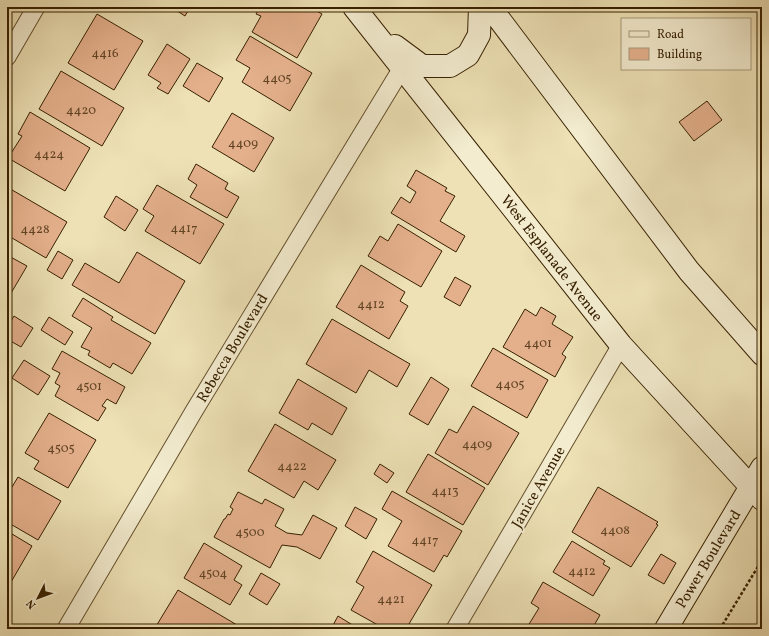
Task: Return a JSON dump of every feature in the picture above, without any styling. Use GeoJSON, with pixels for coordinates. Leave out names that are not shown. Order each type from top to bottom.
{"type":"FeatureCollection","features":[{"type":"Feature","properties":{"kind":"main road","name":"West Esplanade Avenue"},"geometry":{"type":"LineString","coordinates":[[354,7],[621,345],[758,492]]}},
{"type":"Feature","properties":{"kind":"main road"},"geometry":{"type":"LineString","coordinates":[[368,24],[422,66],[450,66],[468,55],[479,35],[480,7]]}},
{"type":"Feature","properties":{"kind":"main road"},"geometry":{"type":"LineString","coordinates":[[490,7],[689,271],[762,354]]}},
{"type":"Feature","properties":{"kind":"main road","name":"Power Boulevard"},"geometry":{"type":"LineString","coordinates":[[666,629],[758,492],[762,468]]}},
{"type":"Feature","properties":{"kind":"street"},"geometry":{"type":"LineString","coordinates":[[7,57],[36,7]]}},
{"type":"Feature","properties":{"kind":"street","name":"Rebecca Boulevard"},"geometry":{"type":"LineString","coordinates":[[66,629],[198,404],[402,68]]}},
{"type":"Feature","properties":{"kind":"street","name":"Janice Avenue"},"geometry":{"type":"LineString","coordinates":[[454,629],[621,345]]}},
{"type":"Feature","properties":{"kind":"path"},"geometry":{"type":"LineString","coordinates":[[720,629],[762,560]]}},
{"type":"Feature","properties":{"kind":"building"},"geometry":{"type":"Polygon","coordinates":[[[171,7],[190,7],[185,16],[171,7]]]}},
{"type":"Feature","properties":{"kind":"building"},"geometry":{"type":"Polygon","coordinates":[[[257,7],[310,7],[322,14],[297,58],[252,32],[261,16],[256,14],[259,9],[257,7]]]}},
{"type":"Feature","properties":{"kind":"building"},"geometry":{"type":"Polygon","coordinates":[[[97,14],[143,41],[114,90],[68,63],[97,14]]]}},
{"type":"Feature","properties":{"kind":"building"},"geometry":{"type":"Polygon","coordinates":[[[250,36],[312,73],[290,111],[242,82],[250,68],[236,60],[250,36]]]}},
{"type":"Feature","properties":{"kind":"building"},"geometry":{"type":"Polygon","coordinates":[[[167,44],[190,59],[168,94],[157,88],[161,83],[148,75],[167,44]]]}},
{"type":"Feature","properties":{"kind":"building"},"geometry":{"type":"Polygon","coordinates":[[[197,63],[223,78],[209,102],[183,86],[197,63]]]}},
{"type":"Feature","properties":{"kind":"building"},"geometry":{"type":"Polygon","coordinates":[[[61,71],[124,108],[102,146],[39,109],[61,71]]]}},
{"type":"Feature","properties":{"kind":"building"},"geometry":{"type":"Polygon","coordinates":[[[707,101],[722,120],[694,141],[679,122],[707,101]]]}},
{"type":"Feature","properties":{"kind":"building"},"geometry":{"type":"Polygon","coordinates":[[[30,112],[90,148],[65,191],[8,158],[22,136],[18,134],[30,112]]]}},
{"type":"Feature","properties":{"kind":"building"},"geometry":{"type":"Polygon","coordinates":[[[232,113],[274,138],[254,172],[212,147],[232,113]]]}},
{"type":"Feature","properties":{"kind":"building"},"geometry":{"type":"Polygon","coordinates":[[[196,164],[228,183],[225,189],[239,197],[227,218],[190,197],[197,185],[188,179],[196,164]]]}},
{"type":"Feature","properties":{"kind":"building"},"geometry":{"type":"Polygon","coordinates":[[[416,170],[447,188],[445,191],[455,196],[440,221],[465,236],[456,252],[391,213],[401,197],[410,203],[416,192],[407,186],[416,170]]]}},
{"type":"Feature","properties":{"kind":"building"},"geometry":{"type":"Polygon","coordinates":[[[157,185],[224,224],[200,264],[145,231],[154,216],[143,209],[157,185]]]}},
{"type":"Feature","properties":{"kind":"building"},"geometry":{"type":"Polygon","coordinates":[[[7,187],[67,222],[46,258],[7,235],[7,187]]]}},
{"type":"Feature","properties":{"kind":"building"},"geometry":{"type":"Polygon","coordinates":[[[116,196],[138,210],[125,231],[104,217],[116,196]]]}},
{"type":"Feature","properties":{"kind":"building"},"geometry":{"type":"Polygon","coordinates":[[[398,224],[442,251],[421,287],[368,256],[380,236],[388,241],[398,224]]]}},
{"type":"Feature","properties":{"kind":"building"},"geometry":{"type":"Polygon","coordinates":[[[58,251],[73,260],[62,279],[47,270],[58,251]]]}},
{"type":"Feature","properties":{"kind":"building"},"geometry":{"type":"Polygon","coordinates":[[[137,252],[185,281],[155,334],[72,285],[85,263],[119,283],[137,252]]]}},
{"type":"Feature","properties":{"kind":"building"},"geometry":{"type":"Polygon","coordinates":[[[7,255],[27,266],[7,300],[7,255]]]}},
{"type":"Feature","properties":{"kind":"building"},"geometry":{"type":"Polygon","coordinates":[[[361,265],[405,292],[400,301],[408,306],[389,339],[336,307],[361,265]]]}},
{"type":"Feature","properties":{"kind":"building"},"geometry":{"type":"Polygon","coordinates":[[[455,277],[471,286],[460,306],[444,297],[455,277]]]}},
{"type":"Feature","properties":{"kind":"building"},"geometry":{"type":"Polygon","coordinates":[[[83,298],[113,317],[111,320],[151,343],[132,374],[113,363],[110,368],[88,355],[90,351],[81,347],[92,328],[72,316],[83,298]]]}},
{"type":"Feature","properties":{"kind":"building"},"geometry":{"type":"Polygon","coordinates":[[[541,307],[556,316],[552,324],[573,337],[562,354],[566,357],[555,377],[503,347],[525,309],[536,316],[541,307]]]}},
{"type":"Feature","properties":{"kind":"building"},"geometry":{"type":"Polygon","coordinates":[[[14,316],[33,328],[21,347],[7,339],[7,327],[14,316]]]}},
{"type":"Feature","properties":{"kind":"building"},"geometry":{"type":"Polygon","coordinates":[[[49,317],[73,332],[65,345],[41,330],[49,317]]]}},
{"type":"Feature","properties":{"kind":"building"},"geometry":{"type":"Polygon","coordinates":[[[332,319],[410,364],[397,387],[369,370],[356,393],[306,364],[332,319]]]}},
{"type":"Feature","properties":{"kind":"building"},"geometry":{"type":"Polygon","coordinates":[[[493,348],[548,380],[527,418],[471,386],[493,348]]]}},
{"type":"Feature","properties":{"kind":"building"},"geometry":{"type":"Polygon","coordinates":[[[62,351],[125,387],[116,404],[107,399],[102,406],[106,408],[98,421],[55,396],[60,386],[55,383],[60,373],[52,369],[62,351]]]}},
{"type":"Feature","properties":{"kind":"building"},"geometry":{"type":"Polygon","coordinates":[[[24,360],[50,376],[38,395],[12,378],[24,360]]]}},
{"type":"Feature","properties":{"kind":"building"},"geometry":{"type":"Polygon","coordinates":[[[431,377],[449,389],[428,425],[409,414],[431,377]]]}},
{"type":"Feature","properties":{"kind":"building"},"geometry":{"type":"Polygon","coordinates":[[[298,379],[347,408],[332,435],[312,423],[308,430],[279,413],[298,379]]]}},
{"type":"Feature","properties":{"kind":"building"},"geometry":{"type":"Polygon","coordinates":[[[473,406],[519,433],[488,485],[435,453],[449,429],[457,433],[473,406]]]}},
{"type":"Feature","properties":{"kind":"building"},"geometry":{"type":"Polygon","coordinates":[[[49,413],[96,440],[68,488],[34,469],[39,461],[25,453],[49,413]]]}},
{"type":"Feature","properties":{"kind":"building"},"geometry":{"type":"Polygon","coordinates":[[[275,424],[336,460],[318,490],[304,481],[294,498],[248,471],[275,424]]]}},
{"type":"Feature","properties":{"kind":"building"},"geometry":{"type":"Polygon","coordinates":[[[428,454],[485,488],[463,525],[406,492],[428,454]]]}},
{"type":"Feature","properties":{"kind":"building"},"geometry":{"type":"Polygon","coordinates":[[[380,464],[394,473],[387,483],[374,474],[380,464]]]}},
{"type":"Feature","properties":{"kind":"building"},"geometry":{"type":"Polygon","coordinates":[[[18,477],[61,501],[38,540],[7,522],[7,484],[12,487],[18,477]]]}},
{"type":"Feature","properties":{"kind":"building"},"geometry":{"type":"Polygon","coordinates":[[[598,487],[658,522],[656,524],[658,525],[631,567],[572,532],[598,487]]]}},
{"type":"Feature","properties":{"kind":"building"},"geometry":{"type":"Polygon","coordinates":[[[392,491],[462,531],[447,557],[444,555],[434,572],[388,546],[402,521],[382,509],[392,491]]]}},
{"type":"Feature","properties":{"kind":"building"},"geometry":{"type":"Polygon","coordinates":[[[238,492],[262,504],[265,499],[284,509],[275,526],[287,533],[302,535],[313,515],[337,528],[320,559],[297,547],[282,545],[270,568],[214,537],[224,519],[228,514],[230,515],[233,509],[230,507],[238,492]]]}},
{"type":"Feature","properties":{"kind":"building"},"geometry":{"type":"Polygon","coordinates":[[[355,507],[377,519],[366,539],[345,526],[355,507]]]}},
{"type":"Feature","properties":{"kind":"building"},"geometry":{"type":"Polygon","coordinates":[[[7,531],[32,546],[7,589],[7,531]]]}},
{"type":"Feature","properties":{"kind":"building"},"geometry":{"type":"Polygon","coordinates":[[[572,541],[605,561],[603,564],[610,568],[593,596],[553,572],[572,541]]]}},
{"type":"Feature","properties":{"kind":"building"},"geometry":{"type":"Polygon","coordinates":[[[204,543],[242,566],[234,580],[242,585],[230,605],[184,578],[204,543]]]}},
{"type":"Feature","properties":{"kind":"building"},"geometry":{"type":"Polygon","coordinates":[[[373,551],[432,585],[406,629],[385,629],[351,610],[364,587],[356,582],[373,551]]]}},
{"type":"Feature","properties":{"kind":"building"},"geometry":{"type":"Polygon","coordinates":[[[661,554],[676,563],[664,584],[648,575],[661,554]]]}},
{"type":"Feature","properties":{"kind":"building"},"geometry":{"type":"Polygon","coordinates":[[[261,573],[280,584],[267,605],[249,594],[261,573]]]}},
{"type":"Feature","properties":{"kind":"building"},"geometry":{"type":"Polygon","coordinates":[[[543,582],[600,615],[592,629],[526,629],[539,608],[531,603],[543,582]]]}},
{"type":"Feature","properties":{"kind":"building"},"geometry":{"type":"Polygon","coordinates":[[[178,590],[237,625],[235,629],[155,628],[178,590]]]}},
{"type":"Feature","properties":{"kind":"building"},"geometry":{"type":"Polygon","coordinates":[[[338,616],[359,629],[331,629],[338,616]]]}}]}
